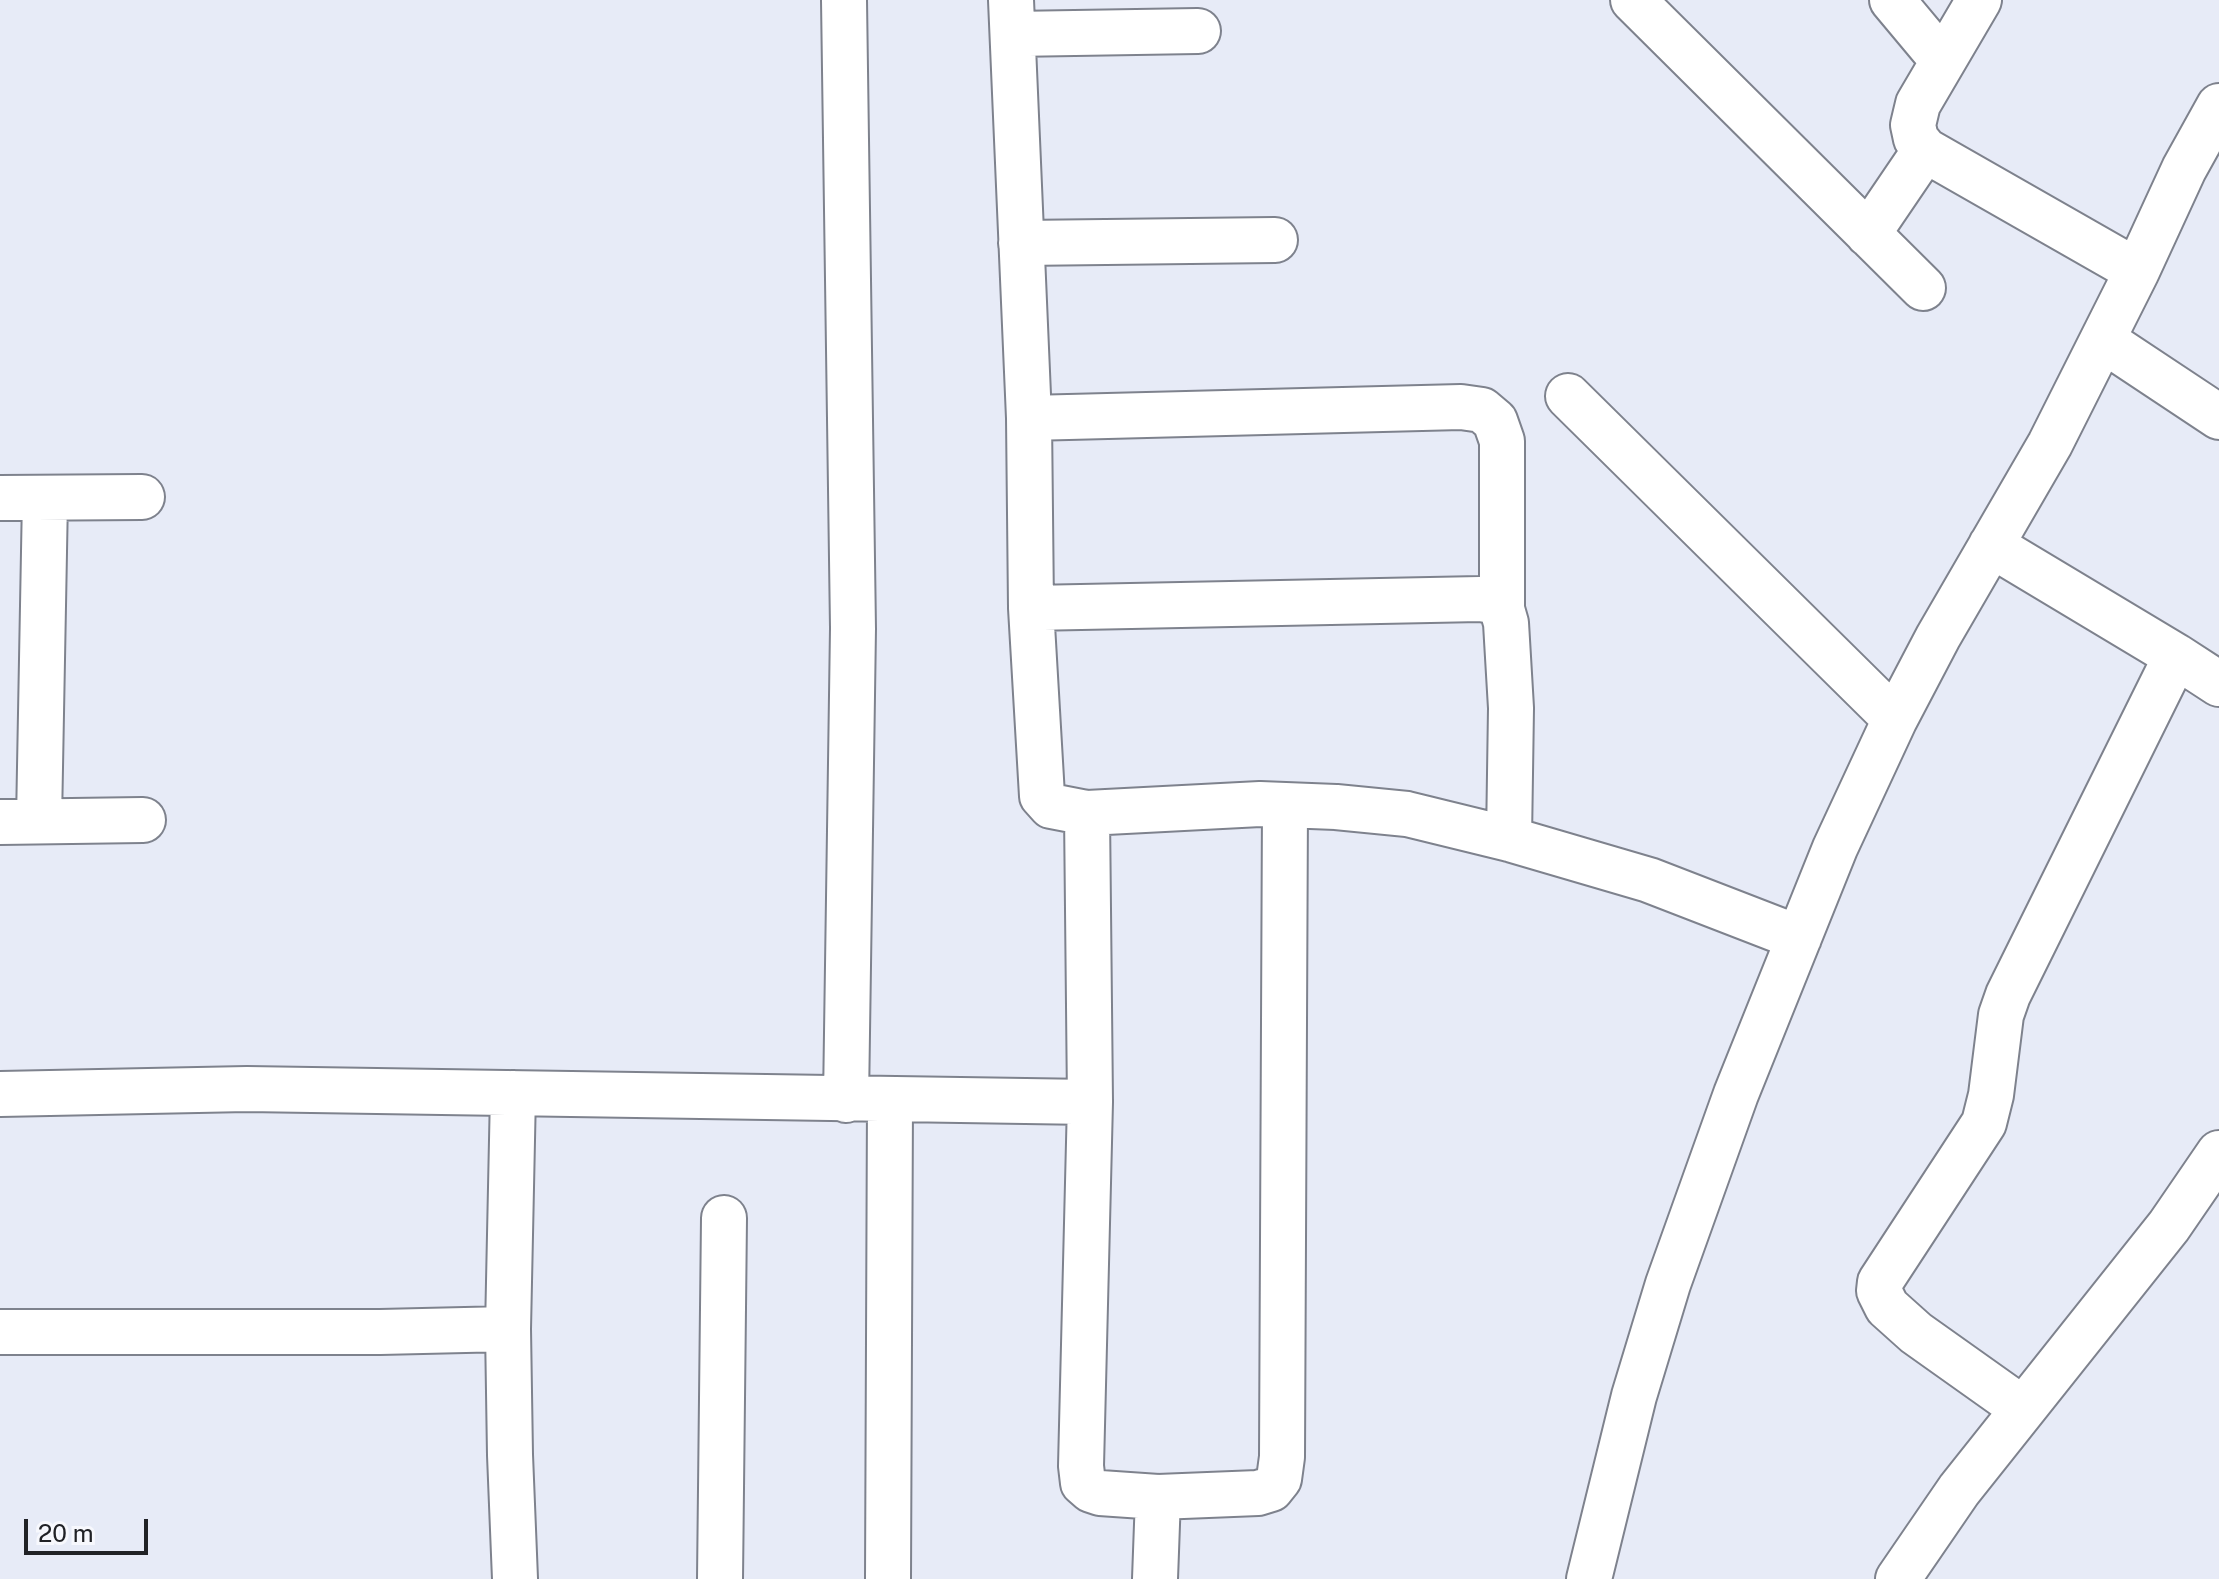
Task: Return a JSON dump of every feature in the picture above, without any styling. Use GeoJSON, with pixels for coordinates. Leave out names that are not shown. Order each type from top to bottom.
{"type":"FeatureCollection","features":[{"type":"Feature","properties":{"kind":"street"},"geometry":{"type":"LineString","coordinates":[[844,0],[853,628],[846,1100]]}},
{"type":"Feature","properties":{"kind":"street"},"geometry":{"type":"LineString","coordinates":[[1633,0],[1923,288]]}},
{"type":"Feature","properties":{"kind":"street"},"geometry":{"type":"LineString","coordinates":[[1892,0],[1943,61]]}},
{"type":"Feature","properties":{"kind":"street"},"geometry":{"type":"LineString","coordinates":[[1979,0],[1918,104],[1913,125],[1916,139],[1925,150],[2137,271]]}},
{"type":"Feature","properties":{"kind":"street"},"geometry":{"type":"LineString","coordinates":[[1198,31],[1012,17],[1029,418],[1031,608],[1042,796],[1051,806],[1087,813],[1189,806],[1285,805],[1407,814],[1509,839],[1649,880],[1799,938]]}},
{"type":"Feature","properties":{"kind":"street"},"geometry":{"type":"LineString","coordinates":[[1589,1579],[1630,1410],[1668,1284],[1736,1094],[1835,848],[1895,719],[2050,444],[2137,271],[2170,197],[2219,106]]}},
{"type":"Feature","properties":{"kind":"street"},"geometry":{"type":"LineString","coordinates":[[1868,234],[1925,150]]}},
{"type":"Feature","properties":{"kind":"street"},"geometry":{"type":"LineString","coordinates":[[1021,243],[1275,240]]}},
{"type":"Feature","properties":{"kind":"street"},"geometry":{"type":"LineString","coordinates":[[2103,340],[2219,417]]}},
{"type":"Feature","properties":{"kind":"street"},"geometry":{"type":"LineString","coordinates":[[1568,396],[1895,719]]}},
{"type":"Feature","properties":{"kind":"street"},"geometry":{"type":"LineString","coordinates":[[1029,418],[1461,407],[1482,410],[1495,421],[1502,441],[1502,609],[1506,623],[1511,708],[1509,839]]}},
{"type":"Feature","properties":{"kind":"street"},"geometry":{"type":"LineString","coordinates":[[0,498],[142,497]]}},
{"type":"Feature","properties":{"kind":"street"},"geometry":{"type":"LineString","coordinates":[[45,498],[20,822],[143,820]]}},
{"type":"Feature","properties":{"kind":"street"},"geometry":{"type":"LineString","coordinates":[[1991,545],[2219,684]]}},
{"type":"Feature","properties":{"kind":"street"},"geometry":{"type":"LineString","coordinates":[[1031,608],[1480,599],[1493,601],[1502,609]]}},
{"type":"Feature","properties":{"kind":"street"},"geometry":{"type":"LineString","coordinates":[[2023,1409],[1916,1333],[1887,1307],[1879,1291],[1880,1282],[1984,1123],[1991,1095],[2001,1015],[2008,995],[2176,656]]}},
{"type":"Feature","properties":{"kind":"street"},"geometry":{"type":"LineString","coordinates":[[1087,813],[1090,1102],[1083,1483],[1100,1493],[1158,1497],[1258,1493],[1271,1489],[1279,1479],[1283,1441],[1285,805]]}},
{"type":"Feature","properties":{"kind":"street"},"geometry":{"type":"LineString","coordinates":[[0,1094],[247,1089],[1090,1102]]}},
{"type":"Feature","properties":{"kind":"street"},"geometry":{"type":"LineString","coordinates":[[513,1093],[508,1329],[515,1579]]}},
{"type":"Feature","properties":{"kind":"street"},"geometry":{"type":"LineString","coordinates":[[888,1579],[890,1101]]}},
{"type":"Feature","properties":{"kind":"street"},"geometry":{"type":"LineString","coordinates":[[1898,1579],[1959,1490],[2169,1226],[2219,1153]]}},
{"type":"Feature","properties":{"kind":"street"},"geometry":{"type":"LineString","coordinates":[[720,1579],[724,1218]]}},
{"type":"Feature","properties":{"kind":"street"},"geometry":{"type":"LineString","coordinates":[[0,1332],[508,1329]]}},
{"type":"Feature","properties":{"kind":"street"},"geometry":{"type":"LineString","coordinates":[[1155,1579],[1158,1497]]}}]}
